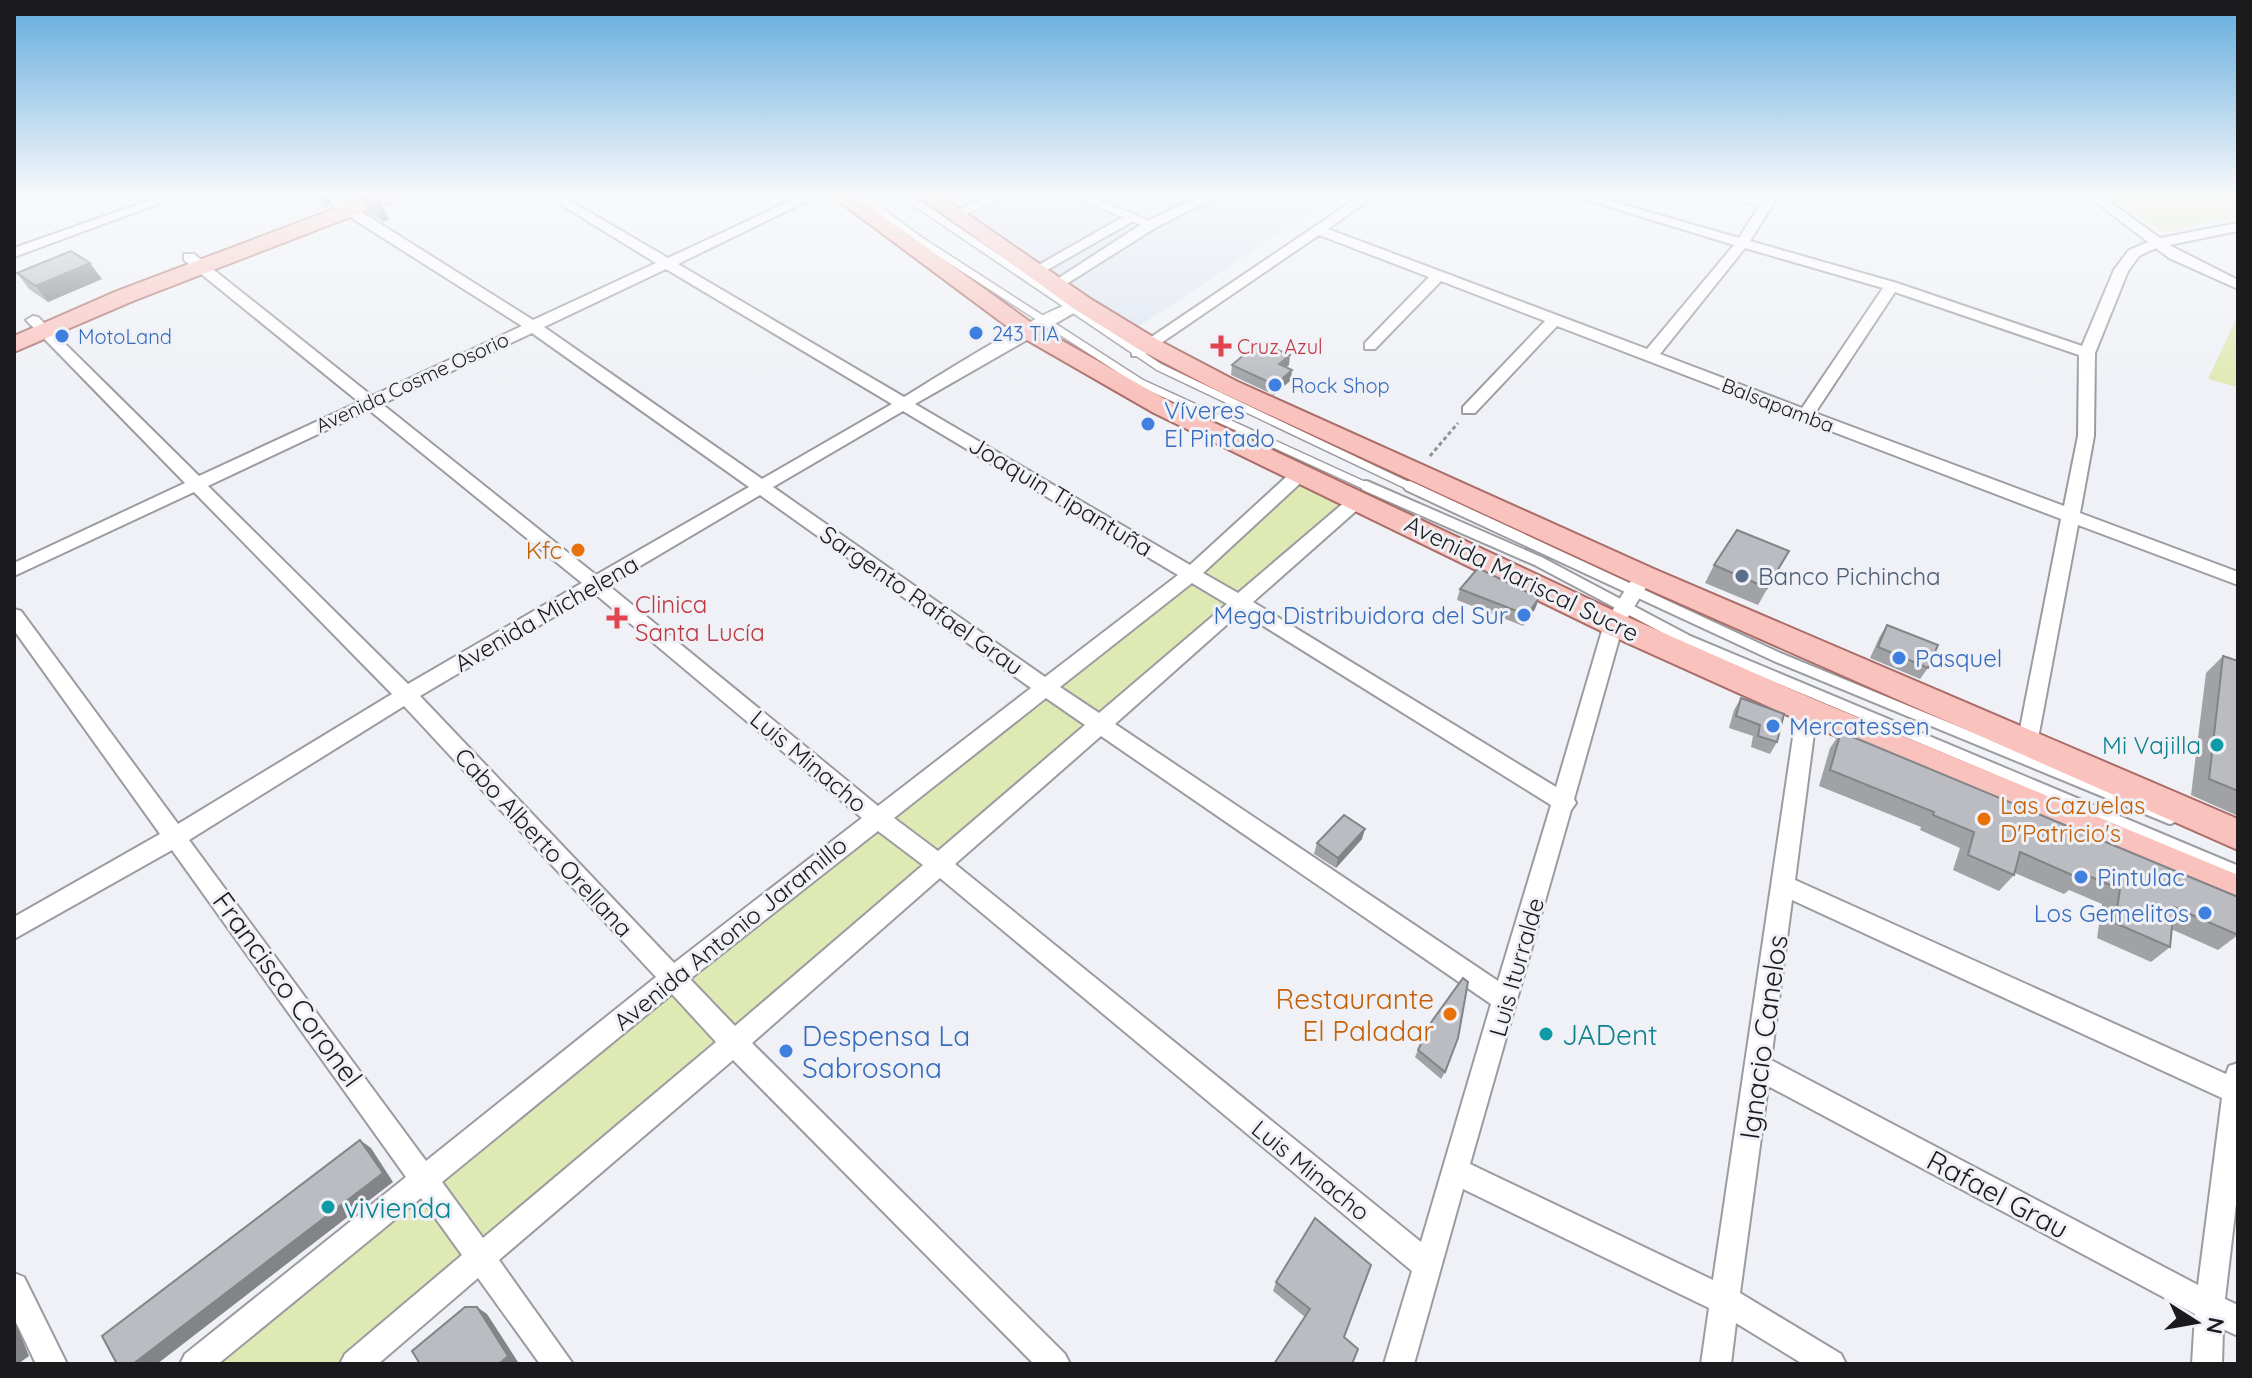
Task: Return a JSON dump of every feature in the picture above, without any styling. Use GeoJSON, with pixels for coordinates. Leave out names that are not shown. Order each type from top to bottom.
{"type":"FeatureCollection","features":[{"type":"Feature","properties":{"kind":"main road","name":"Avenida Mariscal Sucre"},"geometry":{"type":"LineString","coordinates":[[937,260],[1163,408],[1359,499],[2027,744],[2238,835]]}},
{"type":"Feature","properties":{"kind":"main road","name":"Avenida Mariscal Sucre"},"geometry":{"type":"LineString","coordinates":[[1020,260],[1055,285],[1075,306],[1143,349],[1415,473],[1630,599],[1807,710],[2238,892]]}},
{"type":"Feature","properties":{"kind":"main road"},"geometry":{"type":"LineString","coordinates":[[14,345],[29,327],[196,261]]}},
{"type":"Feature","properties":{"kind":"street","name":"Sargento Rafael Grau"},"geometry":{"type":"LineString","coordinates":[[433,260],[532,326],[1101,726],[1506,1000]]}},
{"type":"Feature","properties":{"kind":"street","name":"Joaquin Tipantuña"},"geometry":{"type":"LineString","coordinates":[[658,260],[907,404],[1240,603],[1565,803]]}},
{"type":"Feature","properties":{"kind":"street","name":"Avenida Cosme Osorio"},"geometry":{"type":"LineString","coordinates":[[14,570],[676,260]]}},
{"type":"Feature","properties":{"kind":"street"},"geometry":{"type":"LineString","coordinates":[[1035,271],[1054,260]]}},
{"type":"Feature","properties":{"kind":"street"},"geometry":{"type":"LineString","coordinates":[[1055,285],[1094,260]]}},
{"type":"Feature","properties":{"kind":"street"},"geometry":{"type":"LineString","coordinates":[[1143,349],[1273,260]]}},
{"type":"Feature","properties":{"kind":"street","name":"Balsapamba"},"geometry":{"type":"LineString","coordinates":[[1397,260],[2238,579]]}},
{"type":"Feature","properties":{"kind":"street"},"geometry":{"type":"LineString","coordinates":[[1650,356],[1728,260]]}},
{"type":"Feature","properties":{"kind":"street"},"geometry":{"type":"LineString","coordinates":[[1802,260],[1892,286],[2087,353]]}},
{"type":"Feature","properties":{"kind":"street"},"geometry":{"type":"LineString","coordinates":[[2027,744],[2086,436],[2087,353],[2121,270],[2128,260]]}},
{"type":"Feature","properties":{"kind":"street"},"geometry":{"type":"LineString","coordinates":[[2190,260],[2238,285]]}},
{"type":"Feature","properties":{"kind":"street","name":"Luis Minacho"},"geometry":{"type":"LineString","coordinates":[[196,261],[1428,1266]]}},
{"type":"Feature","properties":{"kind":"street"},"geometry":{"type":"LineString","coordinates":[[1370,346],[1438,276]]}},
{"type":"Feature","properties":{"kind":"street"},"geometry":{"type":"LineString","coordinates":[[1805,415],[1892,286]]}},
{"type":"Feature","properties":{"kind":"street","name":"Avenida Michelena"},"geometry":{"type":"LineString","coordinates":[[14,929],[177,836],[406,695],[595,584],[907,404],[1035,326],[1075,306]]}},
{"type":"Feature","properties":{"kind":"street"},"geometry":{"type":"LineString","coordinates":[[1469,410],[1555,320]]}},
{"type":"Feature","properties":{"kind":"street","name":"Cabo Alberto Orellana"},"geometry":{"type":"LineString","coordinates":[[29,327],[406,695],[734,1043],[1055,1364]]}},
{"type":"Feature","properties":{"kind":"street","name":"Avenida Antonio Jaramillo"},"geometry":{"type":"LineString","coordinates":[[195,1364],[673,978],[1191,574],[1302,472]]}},
{"type":"Feature","properties":{"kind":"street"},"geometry":{"type":"LineString","coordinates":[[355,1364],[734,1043],[1359,499]]}},
{"type":"Feature","properties":{"kind":"street","name":"Luis Iturralde"},"geometry":{"type":"LineString","coordinates":[[1399,1364],[1565,803],[1630,599]]}},
{"type":"Feature","properties":{"kind":"street","name":"Francisco Coronel"},"geometry":{"type":"LineString","coordinates":[[14,616],[425,1178],[479,1260],[558,1364]]}},
{"type":"Feature","properties":{"kind":"street","name":"Ignacio Canelos"},"geometry":{"type":"LineString","coordinates":[[1716,1364],[1785,886],[1807,710]]}},
{"type":"Feature","properties":{"kind":"street"},"geometry":{"type":"LineString","coordinates":[[1785,886],[2237,1087],[2210,1306],[2207,1364]]}},
{"type":"Feature","properties":{"kind":"street","name":"Rafael Grau"},"geometry":{"type":"LineString","coordinates":[[1758,1067],[2238,1321]]}},
{"type":"Feature","properties":{"kind":"street"},"geometry":{"type":"LineString","coordinates":[[1457,1172],[1726,1301],[1831,1364]]}},
{"type":"Feature","properties":{"kind":"street"},"geometry":{"type":"LineString","coordinates":[[14,1287],[52,1364]]}},
{"type":"Feature","properties":{"kind":"lane"},"geometry":{"type":"LineString","coordinates":[[947,260],[1035,326],[1218,421],[1630,599],[2238,848]]}},
{"type":"Feature","properties":{"kind":"lane"},"geometry":{"type":"LineString","coordinates":[[1005,260],[1075,306]]}},
{"type":"Feature","properties":{"kind":"lane"},"geometry":{"type":"LineString","coordinates":[[1143,349],[1209,391],[1630,599],[1687,640],[2238,871]]}},
{"type":"Feature","properties":{"kind":"path"},"geometry":{"type":"LineString","coordinates":[[1415,473],[1469,410]]}},
{"type":"Feature","properties":{"kind":"shaded area"},"geometry":{"type":"Polygon","coordinates":[[[1020,260],[1239,260],[1139,326],[1020,260]]]}},
{"type":"Feature","properties":{"kind":"green space"},"geometry":{"type":"Polygon","coordinates":[[[2238,315],[2238,387],[2208,379],[2238,315]]]}},
{"type":"Feature","properties":{"kind":"green space"},"geometry":{"type":"Polygon","coordinates":[[[1302,472],[1359,499],[355,1364],[195,1364],[1045,687],[1302,472]]]}},
{"type":"Feature","properties":{"kind":"building"},"geometry":{"type":"Polygon","coordinates":[[[48,260],[86,260],[90,263],[36,286],[17,273],[48,260]]]}},
{"type":"Feature","properties":{"kind":"building"},"geometry":{"type":"Polygon","coordinates":[[[1259,342],[1290,355],[1279,364],[1292,370],[1275,385],[1232,365],[1259,342]]]}},
{"type":"Feature","properties":{"kind":"building"},"geometry":{"type":"Polygon","coordinates":[[[1737,530],[1789,551],[1767,588],[1714,565],[1737,530]]]}},
{"type":"Feature","properties":{"kind":"building"},"geometry":{"type":"Polygon","coordinates":[[[1478,568],[1539,598],[1527,615],[1460,589],[1478,568]]]}},
{"type":"Feature","properties":{"kind":"building"},"geometry":{"type":"Polygon","coordinates":[[[1887,625],[1938,645],[1928,668],[1878,647],[1887,625]]]}},
{"type":"Feature","properties":{"kind":"building"},"geometry":{"type":"Polygon","coordinates":[[[2223,656],[2238,661],[2238,791],[2209,779],[2223,656]]]}},
{"type":"Feature","properties":{"kind":"building"},"geometry":{"type":"Polygon","coordinates":[[[1741,698],[1784,714],[1777,742],[1758,736],[1760,725],[1736,716],[1741,698]]]}},
{"type":"Feature","properties":{"kind":"building"},"geometry":{"type":"Polygon","coordinates":[[[1841,732],[2238,897],[2238,935],[2174,907],[2170,947],[2115,923],[2120,889],[2084,874],[2081,879],[2020,852],[2014,875],[1968,855],[1974,832],[1933,815],[1934,812],[1830,770],[1841,732]]]}},
{"type":"Feature","properties":{"kind":"building"},"geometry":{"type":"Polygon","coordinates":[[[1344,815],[1365,829],[1338,858],[1317,843],[1344,815]]]}},
{"type":"Feature","properties":{"kind":"building"},"geometry":{"type":"Polygon","coordinates":[[[1463,978],[1468,982],[1458,1038],[1445,1072],[1418,1050],[1432,1021],[1463,978]]]}},
{"type":"Feature","properties":{"kind":"building"},"geometry":{"type":"Polygon","coordinates":[[[360,1140],[383,1173],[133,1364],[117,1364],[102,1336],[360,1140]]]}},
{"type":"Feature","properties":{"kind":"building"},"geometry":{"type":"Polygon","coordinates":[[[1315,1218],[1371,1265],[1344,1337],[1358,1349],[1352,1364],[1274,1364],[1310,1309],[1276,1282],[1315,1218]]]}},
{"type":"Feature","properties":{"kind":"building"},"geometry":{"type":"Polygon","coordinates":[[[465,1307],[477,1307],[508,1356],[499,1364],[420,1364],[412,1351],[465,1307]]]}},
{"type":"Feature","properties":{"kind":"place","name":"243 TIA"},"geometry":{"type":"Point","coordinates":[976,333]}},
{"type":"Feature","properties":{"kind":"place","name":"MotoLand"},"geometry":{"type":"Point","coordinates":[62,336]}},
{"type":"Feature","properties":{"kind":"place","name":"Cruz Azul"},"geometry":{"type":"Point","coordinates":[1221,346]}},
{"type":"Feature","properties":{"kind":"place","name":"Rock Shop"},"geometry":{"type":"Point","coordinates":[1275,385]}},
{"type":"Feature","properties":{"kind":"place","name":"Víveres El Pintado"},"geometry":{"type":"Point","coordinates":[1148,424]}},
{"type":"Feature","properties":{"kind":"place","name":"Kfc"},"geometry":{"type":"Point","coordinates":[578,550]}},
{"type":"Feature","properties":{"kind":"place","name":"Banco Pichincha"},"geometry":{"type":"Point","coordinates":[1742,576]}},
{"type":"Feature","properties":{"kind":"place","name":"Mega Distribuidora del Sur"},"geometry":{"type":"Point","coordinates":[1524,615]}},
{"type":"Feature","properties":{"kind":"place","name":"Clinica Santa Lucía"},"geometry":{"type":"Point","coordinates":[617,618]}},
{"type":"Feature","properties":{"kind":"place","name":"Pasquel"},"geometry":{"type":"Point","coordinates":[1899,658]}},
{"type":"Feature","properties":{"kind":"place","name":"Mercatessen"},"geometry":{"type":"Point","coordinates":[1773,726]}},
{"type":"Feature","properties":{"kind":"place","name":"Mi Vajilla"},"geometry":{"type":"Point","coordinates":[2217,745]}},
{"type":"Feature","properties":{"kind":"place","name":"Las Cazuelas D'Patricio's"},"geometry":{"type":"Point","coordinates":[1984,819]}},
{"type":"Feature","properties":{"kind":"place","name":"Pintulac"},"geometry":{"type":"Point","coordinates":[2081,877]}},
{"type":"Feature","properties":{"kind":"place","name":"Los Gemelitos"},"geometry":{"type":"Point","coordinates":[2205,913]}},
{"type":"Feature","properties":{"kind":"place","name":"Restaurante El Paladar"},"geometry":{"type":"Point","coordinates":[1450,1014]}},
{"type":"Feature","properties":{"kind":"place","name":"JADent"},"geometry":{"type":"Point","coordinates":[1546,1034]}},
{"type":"Feature","properties":{"kind":"place","name":"Despensa La Sabrosona"},"geometry":{"type":"Point","coordinates":[786,1051]}},
{"type":"Feature","properties":{"kind":"place","name":"vivienda"},"geometry":{"type":"Point","coordinates":[328,1207]}}]}
